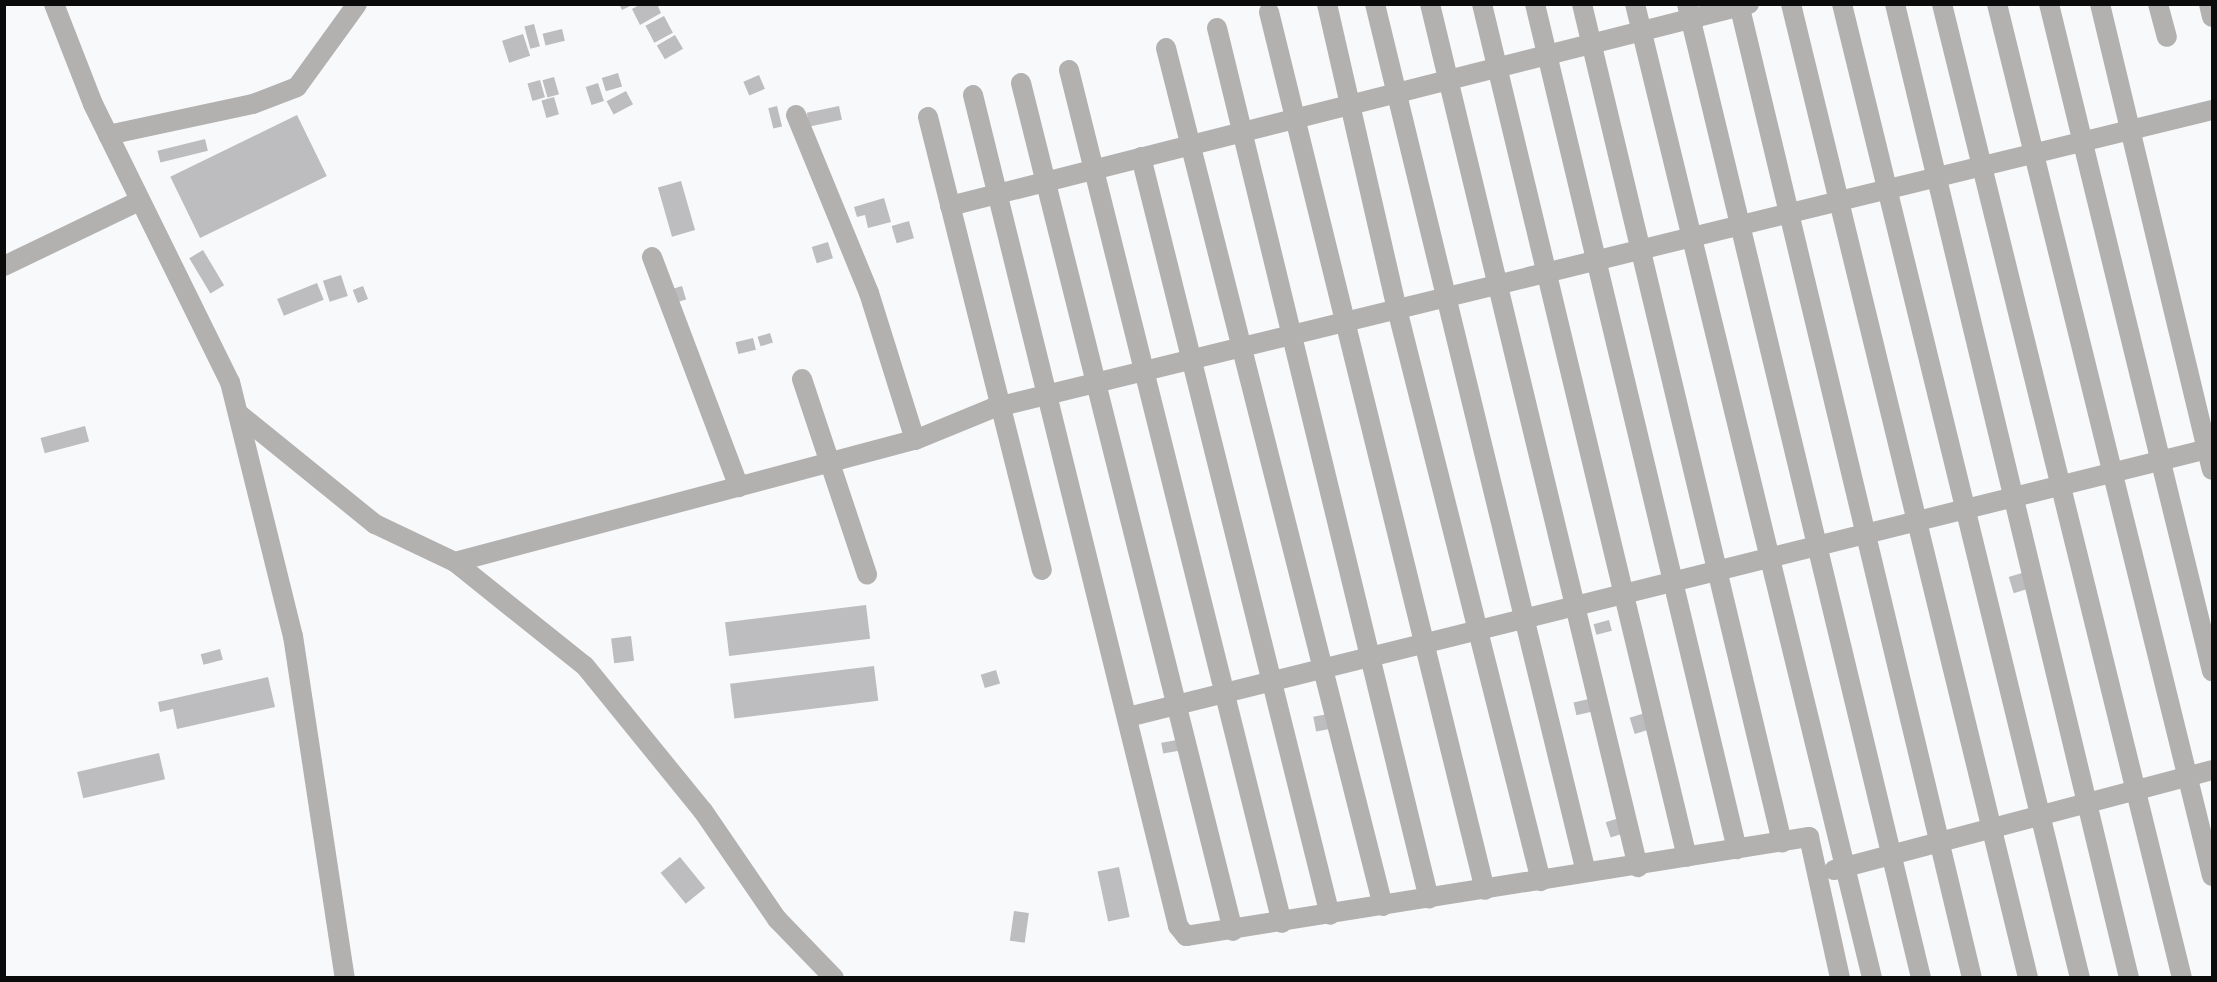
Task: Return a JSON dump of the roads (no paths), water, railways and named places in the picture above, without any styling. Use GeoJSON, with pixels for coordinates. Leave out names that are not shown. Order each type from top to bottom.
{"type":"FeatureCollection","features":[{"type":"Feature","properties":{"kind":"street"},"geometry":{"type":"LineString","coordinates":[[54,4],[108,135],[139,201],[208,333],[238,414],[293,636],[345,978]]}},
{"type":"Feature","properties":{"kind":"street"},"geometry":{"type":"LineString","coordinates":[[108,135],[253,104],[297,87],[357,4]]}},
{"type":"Feature","properties":{"kind":"street"},"geometry":{"type":"LineString","coordinates":[[1327,4],[1397,309],[1540,881]]}},
{"type":"Feature","properties":{"kind":"street"},"geometry":{"type":"LineString","coordinates":[[1375,4],[1449,297],[1586,872]]}},
{"type":"Feature","properties":{"kind":"street"},"geometry":{"type":"LineString","coordinates":[[1430,4],[1638,866]]}},
{"type":"Feature","properties":{"kind":"street"},"geometry":{"type":"LineString","coordinates":[[1482,4],[1687,857]]}},
{"type":"Feature","properties":{"kind":"street"},"geometry":{"type":"LineString","coordinates":[[1535,4],[1675,581],[1737,849]]}},
{"type":"Feature","properties":{"kind":"street"},"geometry":{"type":"LineString","coordinates":[[1582,4],[1782,842]]}},
{"type":"Feature","properties":{"kind":"street"},"geometry":{"type":"LineString","coordinates":[[1635,4],[1872,978]]}},
{"type":"Feature","properties":{"kind":"street"},"geometry":{"type":"LineString","coordinates":[[1791,4],[2028,978]]}},
{"type":"Feature","properties":{"kind":"street"},"geometry":{"type":"LineString","coordinates":[[1842,4],[1885,190],[2080,978]]}},
{"type":"Feature","properties":{"kind":"street"},"geometry":{"type":"LineString","coordinates":[[1895,4],[2129,978]]}},
{"type":"Feature","properties":{"kind":"street"},"geometry":{"type":"LineString","coordinates":[[1942,4],[2182,978]]}},
{"type":"Feature","properties":{"kind":"street"},"geometry":{"type":"LineString","coordinates":[[1997,4],[2212,876]]}},
{"type":"Feature","properties":{"kind":"street"},"geometry":{"type":"LineString","coordinates":[[2049,4],[2212,671]]}},
{"type":"Feature","properties":{"kind":"street"},"geometry":{"type":"LineString","coordinates":[[2100,4],[2210,448],[2212,470]]}},
{"type":"Feature","properties":{"kind":"street"},"geometry":{"type":"LineString","coordinates":[[2158,4],[2167,37]]}},
{"type":"Feature","properties":{"kind":"street"},"geometry":{"type":"LineString","coordinates":[[2209,4],[2212,17]]}},
{"type":"Feature","properties":{"kind":"street"},"geometry":{"type":"LineString","coordinates":[[950,206],[1641,32],[1689,12],[1743,5],[1789,214],[1972,978]]}},
{"type":"Feature","properties":{"kind":"street"},"geometry":{"type":"LineString","coordinates":[[1269,12],[1342,323],[1485,890]]}},
{"type":"Feature","properties":{"kind":"street"},"geometry":{"type":"LineString","coordinates":[[1689,12],[1921,978]]}},
{"type":"Feature","properties":{"kind":"street"},"geometry":{"type":"LineString","coordinates":[[1217,28],[1429,899]]}},
{"type":"Feature","properties":{"kind":"street"},"geometry":{"type":"LineString","coordinates":[[1166,48],[1383,906]]}},
{"type":"Feature","properties":{"kind":"street"},"geometry":{"type":"LineString","coordinates":[[1069,70],[1282,923]]}},
{"type":"Feature","properties":{"kind":"street"},"geometry":{"type":"LineString","coordinates":[[1021,83],[1233,931]]}},
{"type":"Feature","properties":{"kind":"street"},"geometry":{"type":"LineString","coordinates":[[973,95],[1178,926],[1186,936],[1233,931],[1809,837],[1840,978]]}},
{"type":"Feature","properties":{"kind":"street"},"geometry":{"type":"LineString","coordinates":[[455,562],[915,440],[1000,407],[2212,110]]}},
{"type":"Feature","properties":{"kind":"street"},"geometry":{"type":"LineString","coordinates":[[796,114],[869,293],[915,440]]}},
{"type":"Feature","properties":{"kind":"street"},"geometry":{"type":"LineString","coordinates":[[928,117],[1042,570]]}},
{"type":"Feature","properties":{"kind":"street"},"geometry":{"type":"LineString","coordinates":[[1141,157],[1329,915]]}},
{"type":"Feature","properties":{"kind":"street"},"geometry":{"type":"LineString","coordinates":[[4,266],[139,201]]}},
{"type":"Feature","properties":{"kind":"street"},"geometry":{"type":"LineString","coordinates":[[652,257],[739,487]]}},
{"type":"Feature","properties":{"kind":"street"},"geometry":{"type":"LineString","coordinates":[[802,379],[867,574]]}},
{"type":"Feature","properties":{"kind":"street"},"geometry":{"type":"LineString","coordinates":[[238,414],[375,524],[455,562],[585,666],[703,811],[777,919],[834,978]]}},
{"type":"Feature","properties":{"kind":"street"},"geometry":{"type":"LineString","coordinates":[[1128,717],[2210,448]]}},
{"type":"Feature","properties":{"kind":"street"},"geometry":{"type":"LineString","coordinates":[[1817,874],[2041,819],[2212,770]]}}]}
